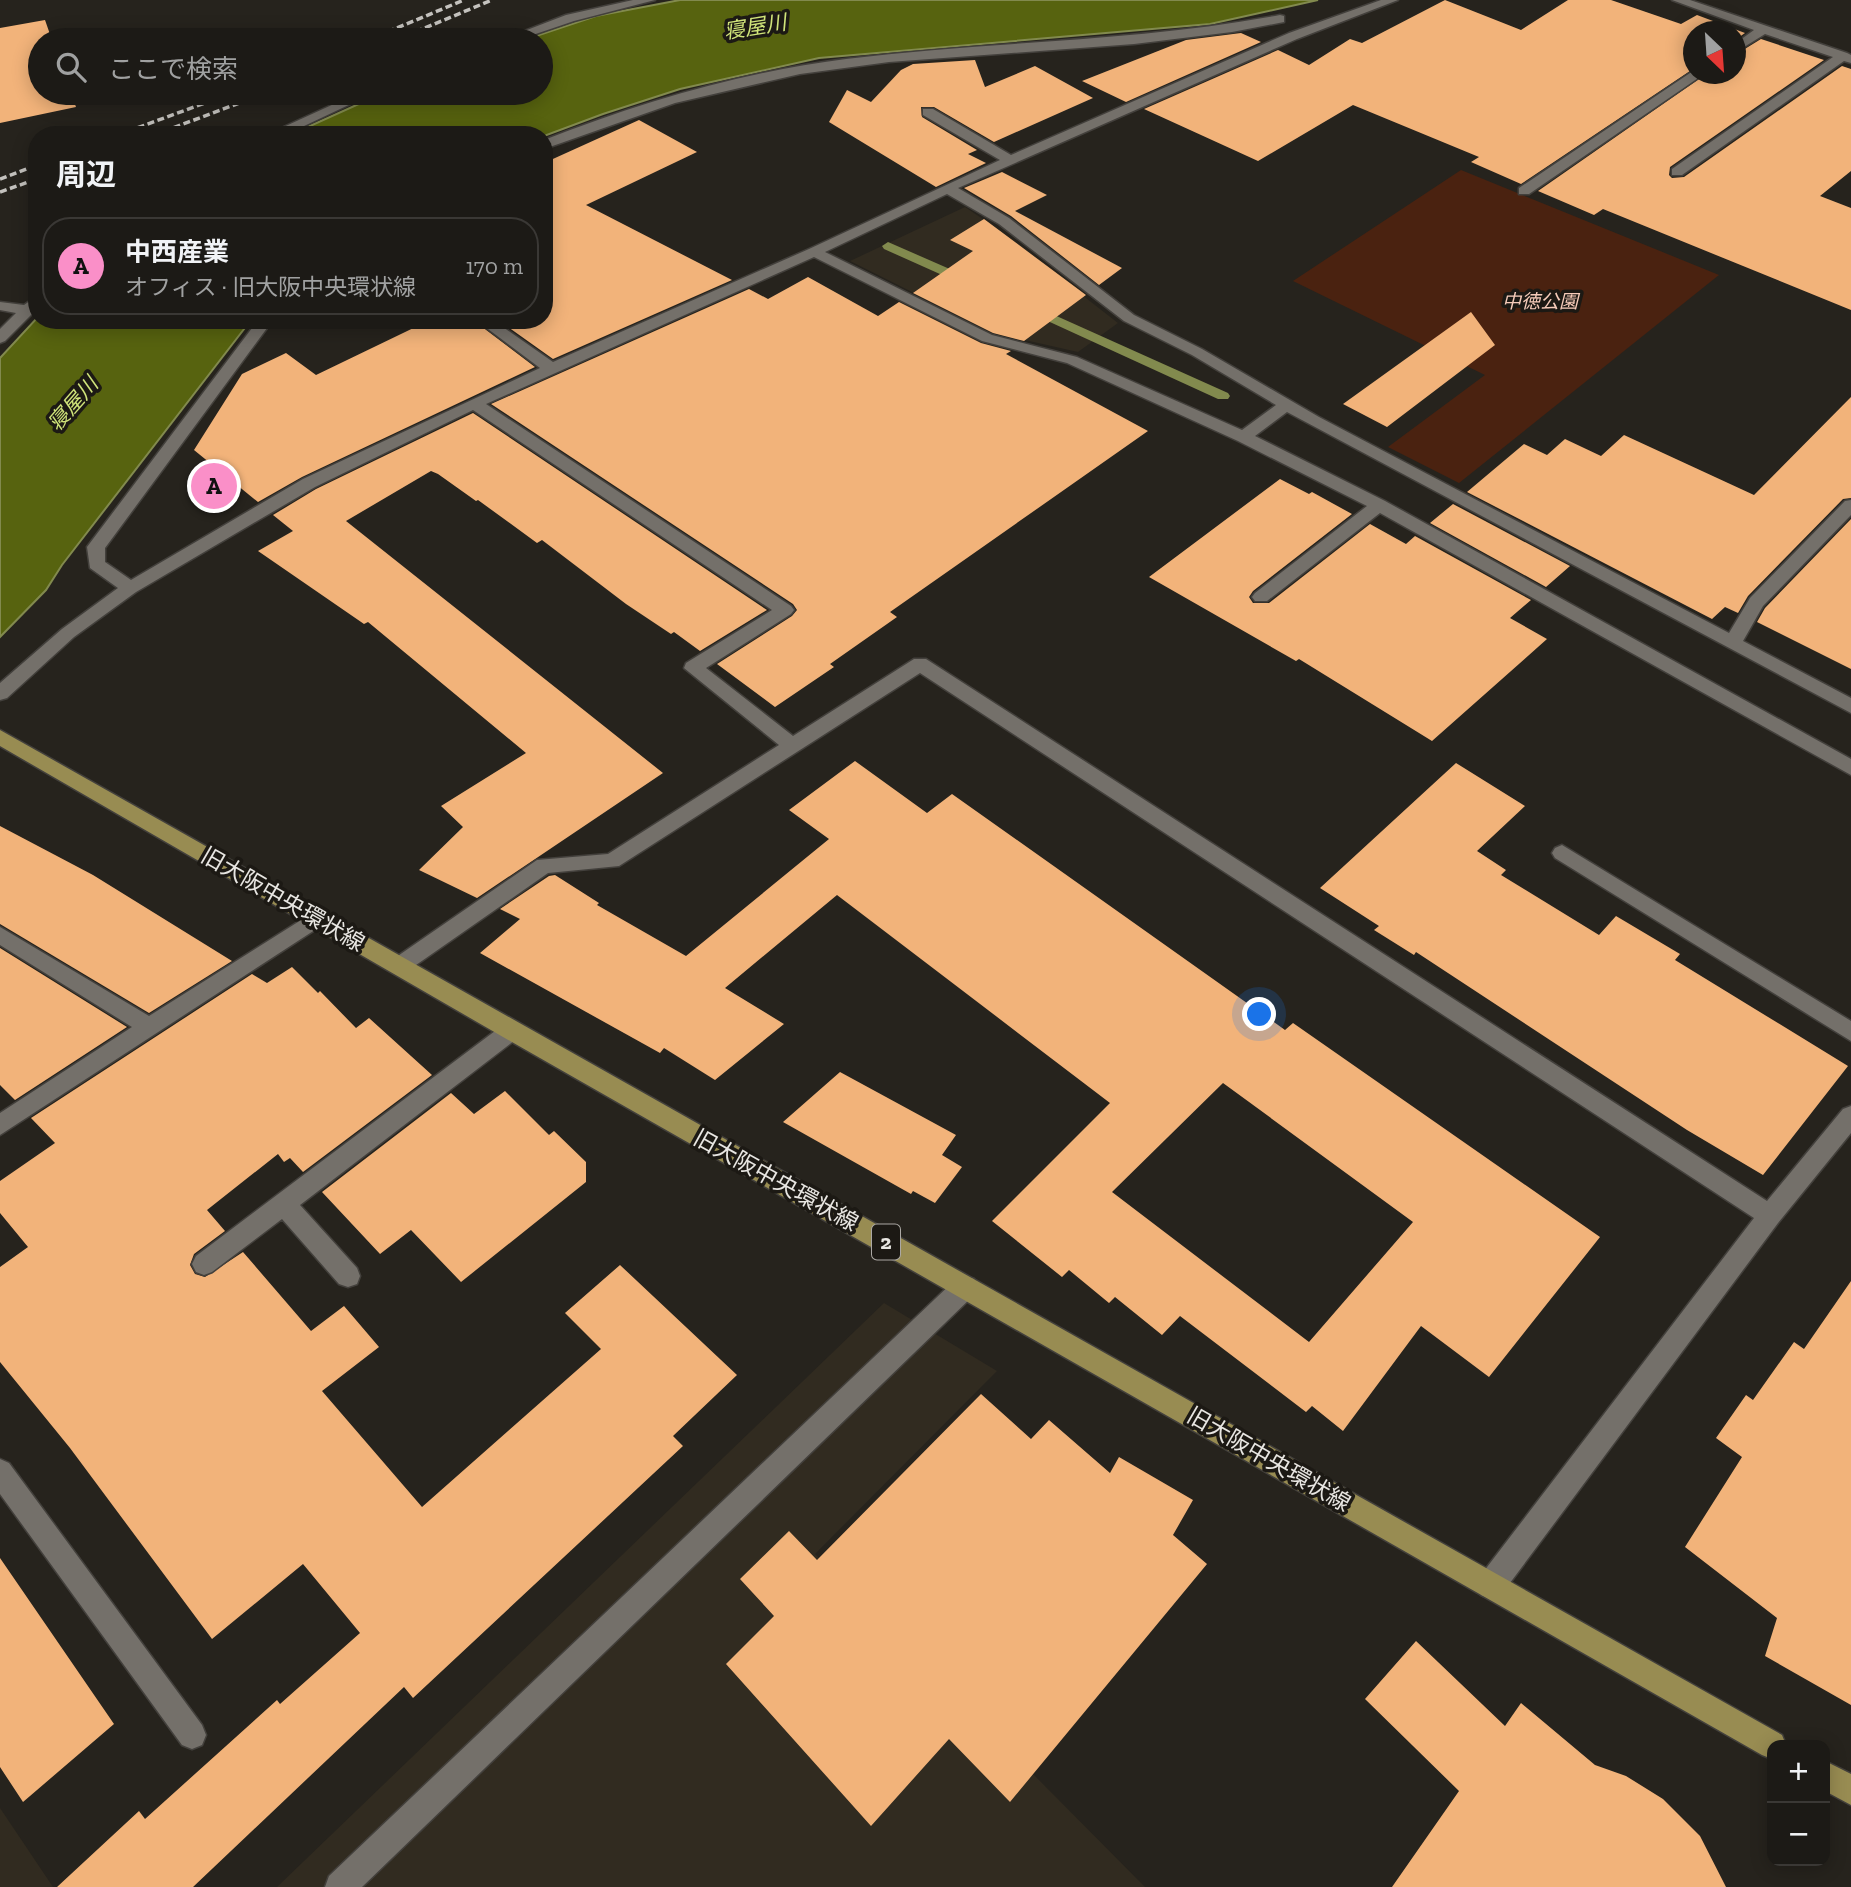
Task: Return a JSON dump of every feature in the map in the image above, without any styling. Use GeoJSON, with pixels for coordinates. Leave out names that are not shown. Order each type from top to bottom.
{"type":"FeatureCollection","features":[{"type":"Feature","properties":{"kind":"main road","name":"旧大阪中央環状線"},"geometry":{"type":"LineString","coordinates":[[0,737],[511,1031],[1767,1742]]}},
{"type":"Feature","properties":{"kind":"main road"},"geometry":{"type":"LineString","coordinates":[[1830,1778],[1851,1790]]}},
{"type":"Feature","properties":{"kind":"street"},"geometry":{"type":"LineString","coordinates":[[541,28],[570,18],[649,0]]}},
{"type":"Feature","properties":{"kind":"street"},"geometry":{"type":"LineString","coordinates":[[0,694],[68,634],[130,588],[309,483],[474,403],[814,252],[947,188],[1293,36],[1392,0]]}},
{"type":"Feature","properties":{"kind":"street"},"geometry":{"type":"LineString","coordinates":[[1678,0],[1847,58]]}},
{"type":"Feature","properties":{"kind":"street"},"geometry":{"type":"LineString","coordinates":[[553,142],[658,103],[768,76],[886,58],[1213,32],[1280,19]]}},
{"type":"Feature","properties":{"kind":"street"},"geometry":{"type":"LineString","coordinates":[[1746,41],[1763,29]]}},
{"type":"Feature","properties":{"kind":"street"},"geometry":{"type":"LineString","coordinates":[[1677,172],[1847,58]]}},
{"type":"Feature","properties":{"kind":"street"},"geometry":{"type":"LineString","coordinates":[[1524,191],[1683,84]]}},
{"type":"Feature","properties":{"kind":"street"},"geometry":{"type":"LineString","coordinates":[[294,126],[341,105]]}},
{"type":"Feature","properties":{"kind":"street"},"geometry":{"type":"LineString","coordinates":[[928,113],[1011,161]]}},
{"type":"Feature","properties":{"kind":"street"},"geometry":{"type":"LineString","coordinates":[[947,188],[1004,221],[1122,313],[1851,706]]}},
{"type":"Feature","properties":{"kind":"street"},"geometry":{"type":"LineString","coordinates":[[814,252],[987,338],[1072,360],[1244,437],[1379,505],[1851,768]]}},
{"type":"Feature","properties":{"kind":"street"},"geometry":{"type":"LineString","coordinates":[[0,306],[28,305]]}},
{"type":"Feature","properties":{"kind":"street"},"geometry":{"type":"LineString","coordinates":[[0,338],[28,308]]}},
{"type":"Feature","properties":{"kind":"street"},"geometry":{"type":"LineString","coordinates":[[130,588],[96,564],[96,547],[258,329]]}},
{"type":"Feature","properties":{"kind":"street"},"geometry":{"type":"LineString","coordinates":[[496,329],[551,368]]}},
{"type":"Feature","properties":{"kind":"street"},"geometry":{"type":"LineString","coordinates":[[474,403],[785,610],[693,668],[792,745]]}},
{"type":"Feature","properties":{"kind":"street"},"geometry":{"type":"LineString","coordinates":[[1244,437],[1287,404]]}},
{"type":"Feature","properties":{"kind":"street"},"geometry":{"type":"LineString","coordinates":[[1261,597],[1379,505]]}},
{"type":"Feature","properties":{"kind":"street"},"geometry":{"type":"LineString","coordinates":[[1733,642],[1756,602],[1851,505]]}},
{"type":"Feature","properties":{"kind":"street"},"geometry":{"type":"LineString","coordinates":[[399,966],[544,866],[612,861],[920,664],[1770,1216]]}},
{"type":"Feature","properties":{"kind":"street"},"geometry":{"type":"LineString","coordinates":[[1562,853],[1851,1032]]}},
{"type":"Feature","properties":{"kind":"street"},"geometry":{"type":"LineString","coordinates":[[0,1125],[317,918]]}},
{"type":"Feature","properties":{"kind":"street"},"geometry":{"type":"LineString","coordinates":[[0,935],[149,1027]]}},
{"type":"Feature","properties":{"kind":"street"},"geometry":{"type":"LineString","coordinates":[[204,1264],[511,1031]]}},
{"type":"Feature","properties":{"kind":"street"},"geometry":{"type":"LineString","coordinates":[[1491,1585],[1770,1216],[1851,1116]]}},
{"type":"Feature","properties":{"kind":"street"},"geometry":{"type":"LineString","coordinates":[[284,1204],[348,1276]]}},
{"type":"Feature","properties":{"kind":"street"},"geometry":{"type":"LineString","coordinates":[[340,1887],[965,1287]]}},
{"type":"Feature","properties":{"kind":"street"},"geometry":{"type":"LineString","coordinates":[[0,1472],[192,1735]]}},
{"type":"Feature","properties":{"kind":"shaded area"},"geometry":{"type":"Polygon","coordinates":[[[965,207],[1118,323],[1078,352],[994,333],[850,261],[965,207]]]}},
{"type":"Feature","properties":{"kind":"shaded area"},"geometry":{"type":"Polygon","coordinates":[[[884,1303],[997,1371],[815,1554],[1145,1887],[277,1887],[884,1303]]]}},
{"type":"Feature","properties":{"kind":"shaded area"},"geometry":{"type":"Polygon","coordinates":[[[0,1808],[53,1887],[0,1887],[0,1808]]]}},
{"type":"Feature","properties":{"kind":"green space","name":"中徳公園"},"geometry":{"type":"Polygon","coordinates":[[[1461,170],[1719,275],[1459,483],[1388,447],[1485,375],[1293,281],[1461,170]]]}},
{"type":"Feature","properties":{"kind":"water","name":"寝屋川"},"geometry":{"type":"Polygon","coordinates":[[[680,0],[1318,0],[1210,24],[819,58],[680,89],[553,133],[553,126],[310,126],[356,105],[553,105],[553,30],[596,16],[680,0]]]}},
{"type":"Feature","properties":{"kind":"water","name":"寝屋川"},"geometry":{"type":"Polygon","coordinates":[[[28,328],[244,329],[62,565],[46,590],[0,637],[0,358],[28,328]]]}},
{"type":"Feature","properties":{"kind":"building"},"geometry":{"type":"Polygon","coordinates":[[[1445,0],[1521,30],[1568,0],[1611,0],[1683,23],[1683,76],[1521,184],[1471,162],[1479,157],[1353,105],[1258,161],[1144,109],[1278,50],[1309,65],[1350,39],[1362,43],[1445,0]]]}},
{"type":"Feature","properties":{"kind":"building"},"geometry":{"type":"Polygon","coordinates":[[[1697,15],[1713,21],[1686,21],[1697,15]]]}},
{"type":"Feature","properties":{"kind":"building"},"geometry":{"type":"Polygon","coordinates":[[[45,20],[48,28],[28,28],[28,105],[76,107],[0,123],[0,28],[45,20]]]}},
{"type":"Feature","properties":{"kind":"building"},"geometry":{"type":"Polygon","coordinates":[[[1241,33],[1261,42],[1126,102],[1082,81],[1186,40],[1241,33]]]}},
{"type":"Feature","properties":{"kind":"building"},"geometry":{"type":"Polygon","coordinates":[[[1761,39],[1824,60],[1670,167],[1669,175],[1672,178],[1684,177],[1842,66],[1851,69],[1851,171],[1820,196],[1851,208],[1851,310],[1603,209],[1594,215],[1538,191],[1692,84],[1746,84],[1746,48],[1761,39]]]}},
{"type":"Feature","properties":{"kind":"building"},"geometry":{"type":"Polygon","coordinates":[[[975,60],[985,87],[1035,66],[1093,98],[994,142],[934,107],[921,107],[922,117],[977,150],[968,154],[986,163],[936,187],[829,122],[847,90],[871,102],[901,70],[913,64],[975,60]]]}},
{"type":"Feature","properties":{"kind":"building"},"geometry":{"type":"Polygon","coordinates":[[[639,120],[697,152],[586,205],[732,280],[553,359],[511,329],[553,329],[553,159],[639,120]]]}},
{"type":"Feature","properties":{"kind":"building"},"geometry":{"type":"Polygon","coordinates":[[[1002,172],[1047,195],[1015,211],[1122,268],[1099,285],[1011,216],[964,188],[1002,172]]]}},
{"type":"Feature","properties":{"kind":"building"},"geometry":{"type":"Polygon","coordinates":[[[984,219],[1086,295],[1024,341],[993,333],[913,293],[973,251],[950,240],[984,219]]]}},
{"type":"Feature","properties":{"kind":"building"},"geometry":{"type":"Polygon","coordinates":[[[808,277],[878,316],[899,302],[981,343],[1011,351],[1006,354],[1148,431],[890,612],[897,617],[830,664],[834,667],[775,707],[717,664],[792,616],[797,610],[793,604],[491,404],[749,289],[768,299],[808,277]]]}},
{"type":"Feature","properties":{"kind":"building"},"geometry":{"type":"Polygon","coordinates":[[[1471,312],[1495,345],[1387,427],[1343,404],[1471,312]]]}},
{"type":"Feature","properties":{"kind":"building"},"geometry":{"type":"Polygon","coordinates":[[[411,329],[485,329],[535,367],[302,477],[258,502],[194,450],[242,374],[286,353],[316,375],[411,329]]]}},
{"type":"Feature","properties":{"kind":"building"},"geometry":{"type":"Polygon","coordinates":[[[1851,397],[1851,498],[1843,499],[1748,596],[1738,613],[1725,607],[1712,619],[1467,492],[1524,444],[1547,455],[1565,439],[1601,456],[1624,435],[1754,495],[1851,397]]]}},
{"type":"Feature","properties":{"kind":"building"},"geometry":{"type":"Polygon","coordinates":[[[473,413],[767,610],[700,651],[626,604],[542,540],[537,543],[478,500],[431,471],[346,521],[663,773],[477,898],[419,870],[463,827],[441,806],[526,753],[368,622],[364,624],[258,551],[293,531],[273,515],[316,489],[473,413]]]}},
{"type":"Feature","properties":{"kind":"building"},"geometry":{"type":"Polygon","coordinates":[[[1280,479],[1309,494],[1312,492],[1352,514],[1253,591],[1249,597],[1253,603],[1269,603],[1370,524],[1406,544],[1415,536],[1531,600],[1510,618],[1547,639],[1432,741],[1299,659],[1296,661],[1149,577],[1280,479]]]}},
{"type":"Feature","properties":{"kind":"building"},"geometry":{"type":"Polygon","coordinates":[[[1453,504],[1570,566],[1546,587],[1430,523],[1453,504]]]}},
{"type":"Feature","properties":{"kind":"building"},"geometry":{"type":"Polygon","coordinates":[[[1851,519],[1851,669],[1757,622],[1765,608],[1851,519]]]}},
{"type":"Feature","properties":{"kind":"building"},"geometry":{"type":"Polygon","coordinates":[[[855,761],[927,813],[952,794],[1285,1030],[1293,1023],[1600,1237],[1489,1377],[1421,1326],[1343,1431],[1312,1406],[1306,1412],[1180,1316],[1162,1335],[1115,1297],[1109,1303],[1069,1270],[1062,1277],[992,1221],[1110,1103],[837,895],[725,988],[784,1024],[715,1080],[664,1048],[660,1053],[480,953],[520,919],[500,909],[549,876],[555,875],[599,903],[597,905],[686,956],[829,839],[789,810],[855,761]],[[1223,1083],[1112,1192],[1309,1342],[1413,1222],[1223,1083]]]}},
{"type":"Feature","properties":{"kind":"building"},"geometry":{"type":"Polygon","coordinates":[[[1456,763],[1525,806],[1477,851],[1506,870],[1501,875],[1599,935],[1616,916],[1680,954],[1675,960],[1848,1066],[1763,1175],[1687,1130],[1416,952],[1414,955],[1374,930],[1379,926],[1320,888],[1456,763]]]}},
{"type":"Feature","properties":{"kind":"building"},"geometry":{"type":"Polygon","coordinates":[[[0,826],[93,875],[232,961],[149,1013],[0,924],[0,826]]]}},
{"type":"Feature","properties":{"kind":"building"},"geometry":{"type":"Polygon","coordinates":[[[0,948],[127,1027],[15,1100],[0,1085],[0,948]]]}},
{"type":"Feature","properties":{"kind":"building"},"geometry":{"type":"Polygon","coordinates":[[[292,967],[356,1028],[369,1018],[432,1075],[303,1172],[290,1158],[284,1162],[278,1154],[207,1210],[225,1231],[194,1254],[190,1265],[195,1274],[205,1277],[243,1252],[311,1331],[344,1306],[379,1347],[322,1391],[422,1507],[601,1349],[565,1313],[620,1265],[737,1375],[673,1436],[683,1446],[413,1698],[404,1687],[193,1887],[57,1887],[139,1811],[145,1819],[277,1700],[280,1704],[360,1633],[303,1564],[212,1639],[70,1448],[0,1362],[0,1267],[28,1247],[0,1213],[0,1181],[55,1143],[31,1118],[252,974],[267,983],[292,967]]]}},
{"type":"Feature","properties":{"kind":"building"},"geometry":{"type":"Polygon","coordinates":[[[840,1072],[956,1135],[942,1155],[962,1167],[935,1203],[913,1191],[911,1194],[783,1122],[840,1072]]]}},
{"type":"Feature","properties":{"kind":"building"},"geometry":{"type":"Polygon","coordinates":[[[505,1091],[549,1135],[554,1131],[586,1162],[586,1182],[461,1282],[411,1230],[380,1254],[322,1192],[451,1093],[474,1114],[505,1091]]]}},
{"type":"Feature","properties":{"kind":"building"},"geometry":{"type":"Polygon","coordinates":[[[1851,1281],[1851,1705],[1765,1656],[1777,1618],[1685,1547],[1742,1457],[1716,1438],[1746,1395],[1753,1400],[1794,1342],[1804,1349],[1851,1281]]]}},
{"type":"Feature","properties":{"kind":"building"},"geometry":{"type":"Polygon","coordinates":[[[981,1394],[1031,1439],[1049,1420],[1110,1473],[1119,1457],[1193,1500],[1173,1535],[1207,1564],[1010,1802],[949,1739],[871,1826],[726,1664],[774,1616],[740,1579],[789,1531],[817,1560],[981,1394]]]}},
{"type":"Feature","properties":{"kind":"building"},"geometry":{"type":"Polygon","coordinates":[[[0,1558],[114,1724],[23,1802],[0,1767],[0,1558]]]}},
{"type":"Feature","properties":{"kind":"building"},"geometry":{"type":"Polygon","coordinates":[[[1416,1641],[1505,1726],[1521,1703],[1595,1765],[1626,1776],[1663,1799],[1700,1836],[1726,1887],[1392,1887],[1459,1791],[1365,1699],[1416,1641]]]}},
{"type":"Feature","properties":{"kind":"waterway"},"geometry":{"type":"LineString","coordinates":[[888,246],[964,280]]}},
{"type":"Feature","properties":{"kind":"waterway"},"geometry":{"type":"LineString","coordinates":[[1032,309],[1223,396]]}},
{"type":"Feature","properties":{"kind":"railway"},"geometry":{"type":"LineString","coordinates":[[397,28],[464,0]]}},
{"type":"Feature","properties":{"kind":"railway"},"geometry":{"type":"LineString","coordinates":[[425,28],[492,0]]}},
{"type":"Feature","properties":{"kind":"railway"},"geometry":{"type":"LineString","coordinates":[[142,126],[199,105]]}},
{"type":"Feature","properties":{"kind":"railway"},"geometry":{"type":"LineString","coordinates":[[178,126],[234,105]]}},
{"type":"Feature","properties":{"kind":"railway"},"geometry":{"type":"LineString","coordinates":[[0,179],[28,168]]}},
{"type":"Feature","properties":{"kind":"railway"},"geometry":{"type":"LineString","coordinates":[[0,192],[28,182]]}},
{"type":"Feature","properties":{"kind":"place","name":"中西産業"},"geometry":{"type":"Point","coordinates":[214,486]}}]}
